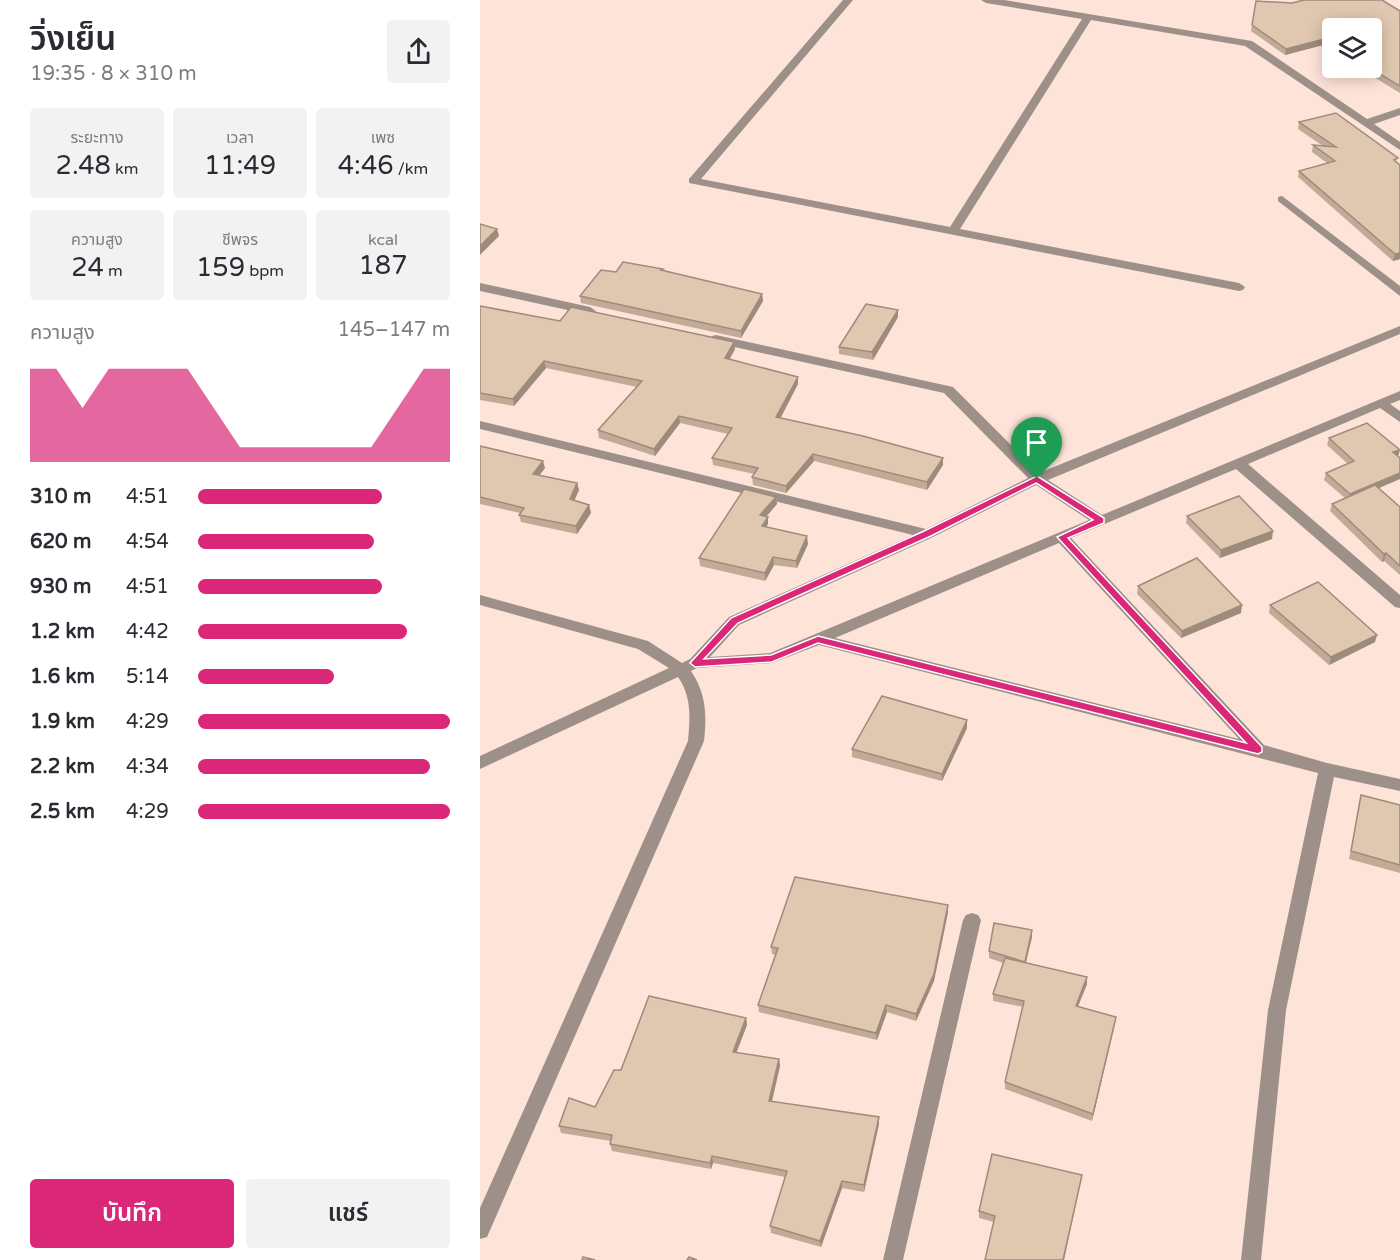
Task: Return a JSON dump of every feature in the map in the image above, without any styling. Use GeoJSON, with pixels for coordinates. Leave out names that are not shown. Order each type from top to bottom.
{"type":"FeatureCollection","features":[{"type":"Feature","properties":{"kind":"street"},"geometry":{"type":"LineString","coordinates":[[848,0],[693,181],[1239,287]]}},
{"type":"Feature","properties":{"kind":"street"},"geometry":{"type":"LineString","coordinates":[[986,0],[1232,38],[1248,43],[1400,147]]}},
{"type":"Feature","properties":{"kind":"street"},"geometry":{"type":"LineString","coordinates":[[952,231],[1088,17]]}},
{"type":"Feature","properties":{"kind":"street"},"geometry":{"type":"LineString","coordinates":[[1366,123],[1400,111]]}},
{"type":"Feature","properties":{"kind":"street"},"geometry":{"type":"LineString","coordinates":[[1282,199],[1400,292]]}},
{"type":"Feature","properties":{"kind":"street"},"geometry":{"type":"LineString","coordinates":[[480,286],[609,315]]}},
{"type":"Feature","properties":{"kind":"street"},"geometry":{"type":"LineString","coordinates":[[480,763],[688,666],[734,621],[928,534],[1037,479],[1400,330]]}},
{"type":"Feature","properties":{"kind":"street"},"geometry":{"type":"LineString","coordinates":[[702,335],[948,390],[1037,479],[1100,520]]}},
{"type":"Feature","properties":{"kind":"street"},"geometry":{"type":"LineString","coordinates":[[480,600],[643,645],[688,666],[772,658],[1400,395]]}},
{"type":"Feature","properties":{"kind":"street"},"geometry":{"type":"LineString","coordinates":[[1381,404],[1400,418]]}},
{"type":"Feature","properties":{"kind":"street"},"geometry":{"type":"LineString","coordinates":[[480,425],[928,534]]}},
{"type":"Feature","properties":{"kind":"street"},"geometry":{"type":"LineString","coordinates":[[1236,462],[1400,603]]}},
{"type":"Feature","properties":{"kind":"street"},"geometry":{"type":"LineString","coordinates":[[1062,537],[1258,750]]}},
{"type":"Feature","properties":{"kind":"street"},"geometry":{"type":"LineString","coordinates":[[818,639],[1327,769],[1400,785]]}},
{"type":"Feature","properties":{"kind":"street"},"geometry":{"type":"LineString","coordinates":[[480,1230],[591,984],[696,741],[699,718],[688,666]]}},
{"type":"Feature","properties":{"kind":"street"},"geometry":{"type":"LineString","coordinates":[[1251,1260],[1277,1010],[1327,769]]}},
{"type":"Feature","properties":{"kind":"street"},"geometry":{"type":"LineString","coordinates":[[893,1260],[972,920]]}},
{"type":"Feature","properties":{"kind":"building"},"geometry":{"type":"Polygon","coordinates":[[[1304,0],[1382,0],[1400,11],[1400,86],[1382,75],[1382,18],[1322,18],[1322,40],[1286,49],[1252,25],[1256,1],[1292,3],[1304,0]]]}},
{"type":"Feature","properties":{"kind":"building"},"geometry":{"type":"Polygon","coordinates":[[[1336,113],[1398,158],[1394,160],[1400,165],[1400,253],[1395,254],[1299,171],[1335,161],[1313,145],[1336,147],[1299,122],[1336,113]]]}},
{"type":"Feature","properties":{"kind":"building"},"geometry":{"type":"Polygon","coordinates":[[[480,224],[497,229],[480,246],[480,224]]]}},
{"type":"Feature","properties":{"kind":"building"},"geometry":{"type":"Polygon","coordinates":[[[623,262],[663,269],[661,270],[762,294],[741,331],[580,296],[601,270],[616,272],[623,262]]]}},
{"type":"Feature","properties":{"kind":"building"},"geometry":{"type":"Polygon","coordinates":[[[866,304],[898,310],[872,352],[839,347],[866,304]]]}},
{"type":"Feature","properties":{"kind":"building"},"geometry":{"type":"Polygon","coordinates":[[[480,306],[560,321],[571,307],[734,342],[725,358],[798,377],[776,417],[863,436],[943,458],[927,482],[813,454],[786,486],[752,477],[758,468],[712,458],[732,428],[679,416],[654,449],[598,430],[642,381],[544,361],[513,399],[480,393],[480,306]]]}},
{"type":"Feature","properties":{"kind":"building"},"geometry":{"type":"Polygon","coordinates":[[[1367,423],[1400,450],[1393,452],[1400,458],[1400,473],[1350,494],[1326,473],[1354,461],[1329,438],[1367,423]]]}},
{"type":"Feature","properties":{"kind":"building"},"geometry":{"type":"Polygon","coordinates":[[[480,446],[543,461],[533,474],[577,483],[570,499],[589,505],[576,526],[519,515],[524,508],[480,497],[480,446]]]}},
{"type":"Feature","properties":{"kind":"building"},"geometry":{"type":"Polygon","coordinates":[[[1375,485],[1400,507],[1400,566],[1386,553],[1384,554],[1332,504],[1375,485]]]}},
{"type":"Feature","properties":{"kind":"building"},"geometry":{"type":"Polygon","coordinates":[[[744,489],[776,497],[760,515],[768,517],[762,526],[807,536],[796,561],[773,557],[765,573],[699,558],[744,489]]]}},
{"type":"Feature","properties":{"kind":"building"},"geometry":{"type":"Polygon","coordinates":[[[1239,496],[1273,531],[1221,550],[1187,516],[1239,496]]]}},
{"type":"Feature","properties":{"kind":"building"},"geometry":{"type":"Polygon","coordinates":[[[1197,558],[1242,605],[1182,631],[1138,586],[1197,558]]]}},
{"type":"Feature","properties":{"kind":"building"},"geometry":{"type":"Polygon","coordinates":[[[1318,582],[1377,635],[1331,657],[1270,605],[1318,582]]]}},
{"type":"Feature","properties":{"kind":"building"},"geometry":{"type":"Polygon","coordinates":[[[882,696],[967,720],[942,774],[852,749],[882,696]]]}},
{"type":"Feature","properties":{"kind":"building"},"geometry":{"type":"Polygon","coordinates":[[[1361,795],[1400,805],[1400,865],[1351,851],[1361,795]]]}},
{"type":"Feature","properties":{"kind":"building"},"geometry":{"type":"Polygon","coordinates":[[[795,877],[948,905],[934,974],[916,1014],[886,1005],[876,1033],[758,1005],[778,948],[771,947],[795,877]]]}},
{"type":"Feature","properties":{"kind":"building"},"geometry":{"type":"Polygon","coordinates":[[[994,923],[1032,930],[1025,962],[989,951],[994,923]]]}},
{"type":"Feature","properties":{"kind":"building"},"geometry":{"type":"Polygon","coordinates":[[[1005,958],[1087,977],[1076,1006],[1116,1017],[1093,1114],[1005,1082],[1024,1001],[993,994],[1005,958]]]}},
{"type":"Feature","properties":{"kind":"building"},"geometry":{"type":"Polygon","coordinates":[[[649,996],[746,1018],[733,1052],[779,1059],[769,1101],[879,1117],[864,1185],[842,1181],[820,1241],[770,1226],[787,1171],[712,1156],[710,1163],[610,1144],[612,1135],[559,1126],[569,1098],[595,1107],[614,1070],[621,1070],[649,996]]]}},
{"type":"Feature","properties":{"kind":"building"},"geometry":{"type":"Polygon","coordinates":[[[992,1154],[1082,1175],[1063,1260],[985,1260],[995,1216],[979,1211],[992,1154]]]}},
{"type":"Feature","properties":{"kind":"route"},"geometry":{"type":"LineString","coordinates":[[1037,479],[1100,520],[1062,537],[1258,750],[818,639],[772,658],[695,663],[734,621],[928,534],[1037,479]]}}]}
